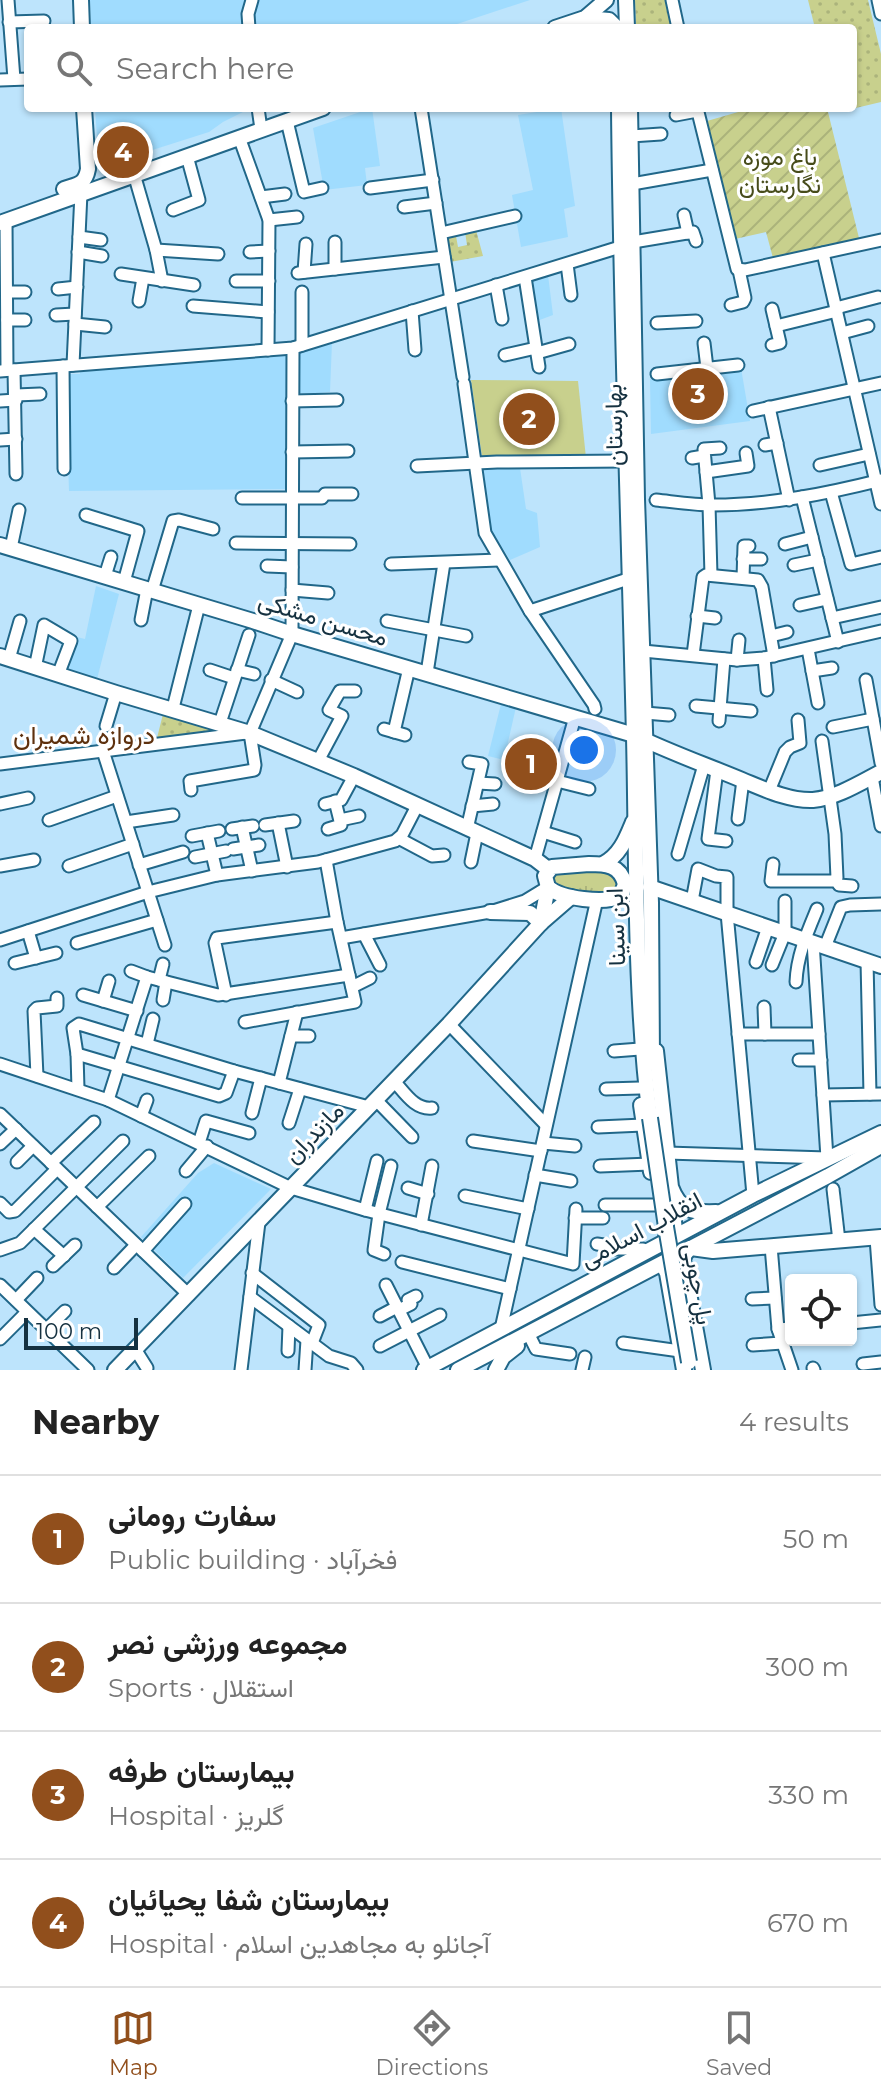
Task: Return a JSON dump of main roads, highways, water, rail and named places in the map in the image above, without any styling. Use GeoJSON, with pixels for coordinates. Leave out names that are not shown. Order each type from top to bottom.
{"type":"FeatureCollection","features":[{"type":"Feature","properties":{"kind":"main road"},"geometry":{"type":"LineString","coordinates":[[81,0],[82,24]]}},
{"type":"Feature","properties":{"kind":"main road"},"geometry":{"type":"LineString","coordinates":[[567,24],[585,18],[606,0]]}},
{"type":"Feature","properties":{"kind":"main road"},"geometry":{"type":"LineString","coordinates":[[626,0],[627,24]]}},
{"type":"Feature","properties":{"kind":"main road"},"geometry":{"type":"LineString","coordinates":[[585,18],[609,20],[613,24]]}},
{"type":"Feature","properties":{"kind":"main road"},"geometry":{"type":"LineString","coordinates":[[80,188],[88,169],[84,112]]}},
{"type":"Feature","properties":{"kind":"main road"},"geometry":{"type":"LineString","coordinates":[[2,219],[80,188],[134,174],[312,112]]}},
{"type":"Feature","properties":{"kind":"main road","name":"بهارستان"},"geometry":{"type":"LineString","coordinates":[[619,112],[626,245],[628,579],[640,738]]}},
{"type":"Feature","properties":{"kind":"main road","name":"بهارستان"},"geometry":{"type":"LineString","coordinates":[[630,112],[632,184],[626,245],[647,323],[645,713],[640,738]]}},
{"type":"Feature","properties":{"kind":"main road"},"geometry":{"type":"LineString","coordinates":[[88,169],[102,177],[134,174]]}},
{"type":"Feature","properties":{"kind":"main road","name":"محسن مشکی"},"geometry":{"type":"LineString","coordinates":[[6,547],[575,717],[593,716],[769,791],[803,800],[831,796],[876,775]]}},
{"type":"Feature","properties":{"kind":"main road"},"geometry":{"type":"LineString","coordinates":[[5,657],[250,733],[354,776],[535,859],[548,869]]}},
{"type":"Feature","properties":{"kind":"main road","name":"ابن سینا"},"geometry":{"type":"LineString","coordinates":[[640,738],[635,818],[650,1120]]}},
{"type":"Feature","properties":{"kind":"main road","name":"ابن سینا"},"geometry":{"type":"LineString","coordinates":[[640,738],[650,887],[645,1040]]}},
{"type":"Feature","properties":{"kind":"main road"},"geometry":{"type":"LineString","coordinates":[[603,864],[620,850],[635,818]]}},
{"type":"Feature","properties":{"kind":"main road"},"geometry":{"type":"LineString","coordinates":[[541,923],[548,887],[545,876],[548,869],[557,865],[603,864],[614,868],[623,878],[623,893],[605,899]]}},
{"type":"Feature","properties":{"kind":"main road"},"geometry":{"type":"LineString","coordinates":[[548,887],[557,894],[571,897],[605,899],[630,909],[638,919]]}},
{"type":"Feature","properties":{"kind":"main road"},"geometry":{"type":"LineString","coordinates":[[650,887],[874,963]]}},
{"type":"Feature","properties":{"kind":"main road","name":"مازندران"},"geometry":{"type":"LineString","coordinates":[[115,1370],[449,1024],[541,923],[571,897]]}},
{"type":"Feature","properties":{"kind":"main road"},"geometry":{"type":"LineString","coordinates":[[490,912],[530,913],[541,923]]}},
{"type":"Feature","properties":{"kind":"main road"},"geometry":{"type":"LineString","coordinates":[[645,1040],[640,1088],[650,1120],[650,1164],[660,1226],[660,1235],[650,1251]]}},
{"type":"Feature","properties":{"kind":"main road"},"geometry":{"type":"LineString","coordinates":[[645,1040],[658,1056],[675,1231],[666,1237],[660,1226]]}},
{"type":"Feature","properties":{"kind":"main road","name":"پل چوبی"},"geometry":{"type":"LineString","coordinates":[[650,1120],[691,1365]]}},
{"type":"Feature","properties":{"kind":"main road","name":"انقلاب اسلامی"},"geometry":{"type":"LineString","coordinates":[[426,1369],[881,1130]]}},
{"type":"Feature","properties":{"kind":"main road","name":"انقلاب اسلامی"},"geometry":{"type":"LineString","coordinates":[[458,1370],[479,1366],[528,1333],[653,1267],[831,1183],[881,1148]]}},
{"type":"Feature","properties":{"kind":"main road"},"geometry":{"type":"LineString","coordinates":[[671,1187],[677,1200],[690,1210],[722,1212]]}},
{"type":"Feature","properties":{"kind":"main road"},"geometry":{"type":"LineString","coordinates":[[691,1365],[683,1260],[690,1248],[707,1251],[878,1237]]}},
{"type":"Feature","properties":{"kind":"main road"},"geometry":{"type":"LineString","coordinates":[[653,1267],[664,1266],[666,1269],[691,1365]]}},
{"type":"Feature","properties":{"kind":"main road"},"geometry":{"type":"LineString","coordinates":[[669,1285],[672,1270],[681,1272],[686,1281]]}},
{"type":"Feature","properties":{"kind":"main road"},"geometry":{"type":"LineString","coordinates":[[496,1370],[503,1357],[528,1333]]}},
{"type":"Feature","properties":{"kind":"place","name":"بیمارستان شفا یحیائیان"},"geometry":{"type":"Point","coordinates":[123,152]}},
{"type":"Feature","properties":{"kind":"place","name":"بیمارستان طرفه"},"geometry":{"type":"Point","coordinates":[698,394]}},
{"type":"Feature","properties":{"kind":"place","name":"مجموعه ورزشی نصر"},"geometry":{"type":"Point","coordinates":[529,419]}},
{"type":"Feature","properties":{"kind":"place","name":"سفارت رومانی"},"geometry":{"type":"Point","coordinates":[531,764]}},
{"type":"Feature","properties":{"kind":"district","name":"دروازه شمیران"},"geometry":{"type":"Point","coordinates":[84,735]}},
{"type":"Feature","properties":{"kind":"park label","name":"باغ موزه نگارستان"},"geometry":{"type":"Point","coordinates":[780,171]}}]}
